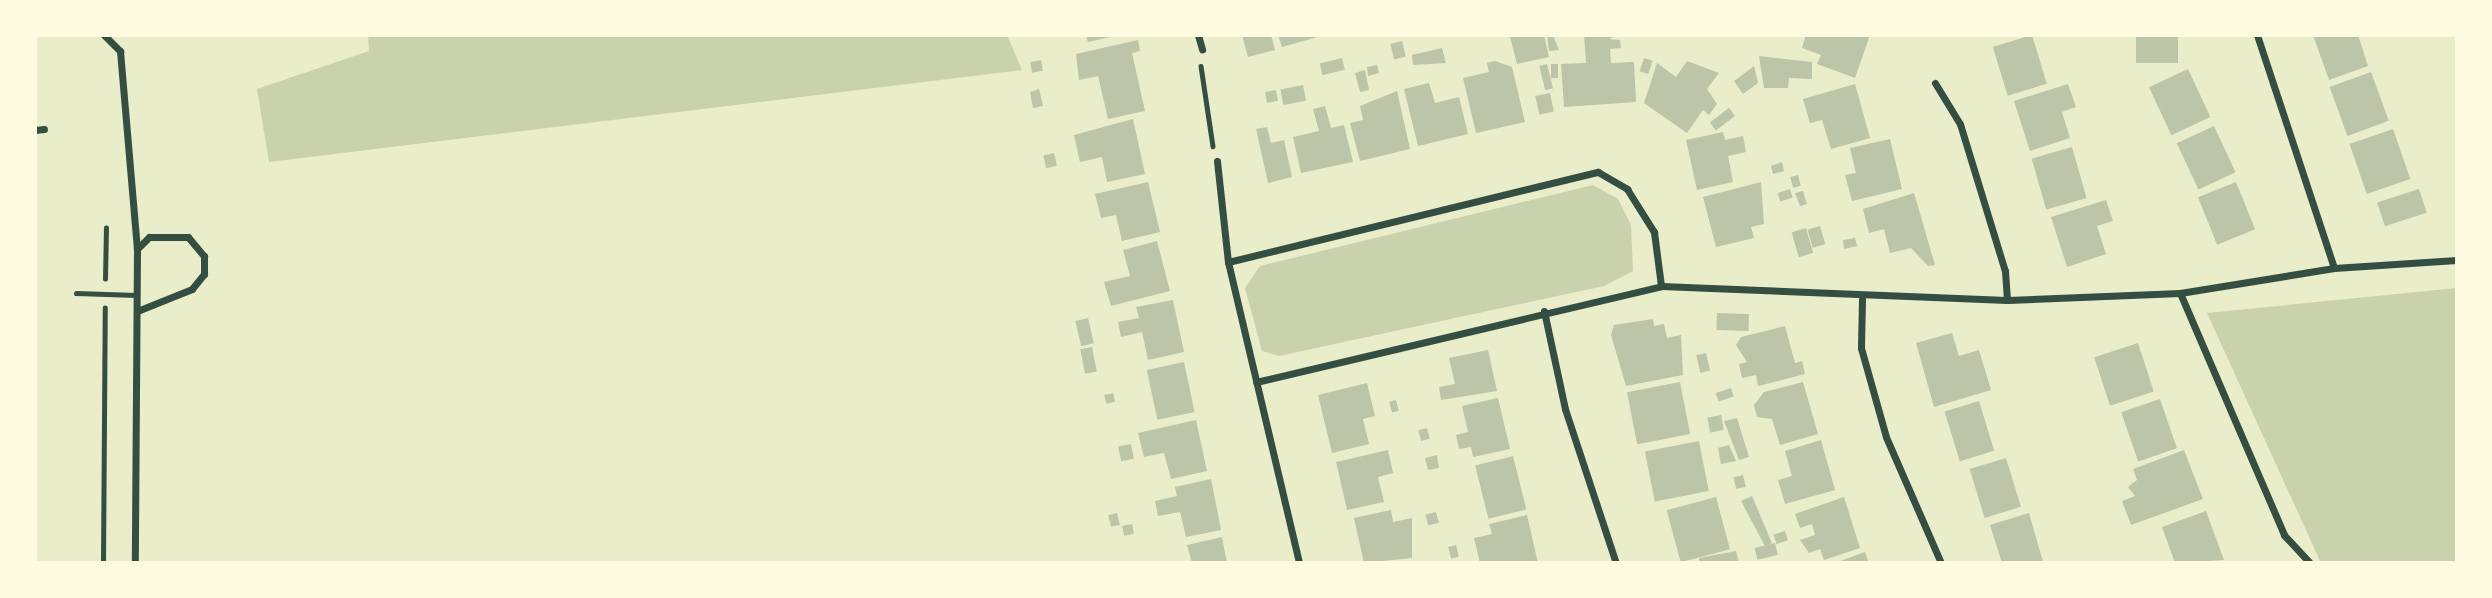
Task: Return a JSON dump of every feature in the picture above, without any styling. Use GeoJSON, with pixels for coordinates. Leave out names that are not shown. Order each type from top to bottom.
{"type":"FeatureCollection","features":[{"type":"Feature","properties":{"kind":"street"},"geometry":{"type":"LineString","coordinates":[[104,35],[120,51],[137,248],[135,563]]}},
{"type":"Feature","properties":{"kind":"street"},"geometry":{"type":"LineString","coordinates":[[1198,35],[1202,49]]}},
{"type":"Feature","properties":{"kind":"street"},"geometry":{"type":"LineString","coordinates":[[2257,35],[2334,268]]}},
{"type":"Feature","properties":{"kind":"street"},"geometry":{"type":"LineString","coordinates":[[1935,83],[1960,124],[2005,271],[2007,300]]}},
{"type":"Feature","properties":{"kind":"street"},"geometry":{"type":"LineString","coordinates":[[35,130],[44,129]]}},
{"type":"Feature","properties":{"kind":"street"},"geometry":{"type":"LineString","coordinates":[[1217,161],[1228,261],[1299,563]]}},
{"type":"Feature","properties":{"kind":"street"},"geometry":{"type":"LineString","coordinates":[[1228,261],[1598,172],[1627,189],[1654,232],[1661,286]]}},
{"type":"Feature","properties":{"kind":"street"},"geometry":{"type":"LineString","coordinates":[[137,248],[149,237],[188,237],[204,265],[192,289],[137,312]]}},
{"type":"Feature","properties":{"kind":"street"},"geometry":{"type":"LineString","coordinates":[[1256,382],[1544,311],[1661,286],[1862,299],[2007,300],[2180,293],[2334,268],[2457,260]]}},
{"type":"Feature","properties":{"kind":"street"},"geometry":{"type":"LineString","coordinates":[[2180,293],[2284,535],[2310,563]]}},
{"type":"Feature","properties":{"kind":"street"},"geometry":{"type":"LineString","coordinates":[[1862,299],[1861,348],[1886,437],[1941,563]]}},
{"type":"Feature","properties":{"kind":"street"},"geometry":{"type":"LineString","coordinates":[[1544,311],[1565,409],[1616,563]]}},
{"type":"Feature","properties":{"kind":"lane"},"geometry":{"type":"LineString","coordinates":[[76,293],[137,295]]}},
{"type":"Feature","properties":{"kind":"path"},"geometry":{"type":"LineString","coordinates":[[1202,49],[1202,100],[1217,161]]}},
{"type":"Feature","properties":{"kind":"path"},"geometry":{"type":"LineString","coordinates":[[103,563],[106,228]]}},
{"type":"Feature","properties":{"kind":"green space"},"geometry":{"type":"Polygon","coordinates":[[[368,35],[1007,35],[1022,70],[269,162],[257,89],[369,51],[368,35]]]}},
{"type":"Feature","properties":{"kind":"green space"},"geometry":{"type":"Polygon","coordinates":[[[1593,185],[1618,199],[1631,225],[1633,271],[1604,286],[1279,356],[1262,351],[1245,288],[1260,266],[1593,185]]]}},
{"type":"Feature","properties":{"kind":"green space"},"geometry":{"type":"Polygon","coordinates":[[[2457,288],[2457,563],[2321,563],[2207,313],[2457,288]]]}},
{"type":"Feature","properties":{"kind":"building"},"geometry":{"type":"Polygon","coordinates":[[[1086,35],[1115,35],[1115,36],[1088,42],[1086,35]]]}},
{"type":"Feature","properties":{"kind":"building"},"geometry":{"type":"Polygon","coordinates":[[[1242,35],[1271,35],[1275,50],[1248,57],[1242,35]]]}},
{"type":"Feature","properties":{"kind":"building"},"geometry":{"type":"Polygon","coordinates":[[[1278,35],[1321,35],[1321,36],[1282,47],[1278,35]]]}},
{"type":"Feature","properties":{"kind":"building"},"geometry":{"type":"Polygon","coordinates":[[[1544,35],[1549,57],[1517,64],[1510,37],[1544,35]]]}},
{"type":"Feature","properties":{"kind":"building"},"geometry":{"type":"Polygon","coordinates":[[[1553,35],[1559,50],[1549,51],[1547,36],[1553,35]]]}},
{"type":"Feature","properties":{"kind":"building"},"geometry":{"type":"Polygon","coordinates":[[[1584,35],[1619,35],[1609,39],[1620,40],[1621,48],[1610,49],[1611,63],[1634,62],[1636,102],[1564,107],[1561,64],[1586,63],[1584,35]]]}},
{"type":"Feature","properties":{"kind":"building"},"geometry":{"type":"Polygon","coordinates":[[[1806,35],[1870,35],[1855,78],[1817,64],[1821,55],[1802,48],[1806,35]]]}},
{"type":"Feature","properties":{"kind":"building"},"geometry":{"type":"Polygon","coordinates":[[[2032,35],[2047,84],[2008,96],[1993,47],[2032,35]]]}},
{"type":"Feature","properties":{"kind":"building"},"geometry":{"type":"Polygon","coordinates":[[[2136,35],[2178,35],[2178,63],[2136,63],[2136,35]]]}},
{"type":"Feature","properties":{"kind":"building"},"geometry":{"type":"Polygon","coordinates":[[[2313,35],[2358,35],[2368,66],[2329,80],[2313,35]]]}},
{"type":"Feature","properties":{"kind":"building"},"geometry":{"type":"Polygon","coordinates":[[[1138,40],[1140,51],[1132,53],[1145,111],[1108,119],[1098,76],[1079,80],[1076,54],[1138,40]]]}},
{"type":"Feature","properties":{"kind":"building"},"geometry":{"type":"Polygon","coordinates":[[[1402,41],[1406,57],[1394,59],[1390,44],[1402,41]]]}},
{"type":"Feature","properties":{"kind":"building"},"geometry":{"type":"Polygon","coordinates":[[[1442,48],[1446,63],[1413,65],[1412,55],[1442,48]]]}},
{"type":"Feature","properties":{"kind":"building"},"geometry":{"type":"Polygon","coordinates":[[[1759,56],[1812,62],[1812,79],[1789,78],[1788,88],[1764,88],[1759,56]]]}},
{"type":"Feature","properties":{"kind":"building"},"geometry":{"type":"Polygon","coordinates":[[[1342,58],[1345,70],[1323,75],[1320,64],[1342,58]]]}},
{"type":"Feature","properties":{"kind":"building"},"geometry":{"type":"Polygon","coordinates":[[[1644,58],[1653,61],[1648,74],[1640,71],[1644,58]]]}},
{"type":"Feature","properties":{"kind":"building"},"geometry":{"type":"Polygon","coordinates":[[[1041,60],[1043,71],[1032,73],[1030,62],[1041,60]]]}},
{"type":"Feature","properties":{"kind":"building"},"geometry":{"type":"Polygon","coordinates":[[[1495,61],[1512,67],[1525,122],[1476,133],[1463,78],[1489,72],[1487,63],[1495,61]]]}},
{"type":"Feature","properties":{"kind":"building"},"geometry":{"type":"Polygon","coordinates":[[[1687,61],[1719,73],[1707,89],[1717,104],[1709,115],[1703,110],[1687,133],[1644,103],[1657,63],[1676,77],[1687,61]]]}},
{"type":"Feature","properties":{"kind":"building"},"geometry":{"type":"Polygon","coordinates":[[[1547,64],[1553,88],[1545,90],[1539,66],[1547,64]]]}},
{"type":"Feature","properties":{"kind":"building"},"geometry":{"type":"Polygon","coordinates":[[[1551,64],[1558,64],[1558,78],[1551,78],[1551,64]]]}},
{"type":"Feature","properties":{"kind":"building"},"geometry":{"type":"Polygon","coordinates":[[[1377,65],[1379,73],[1368,76],[1367,67],[1377,65]]]}},
{"type":"Feature","properties":{"kind":"building"},"geometry":{"type":"Polygon","coordinates":[[[1754,66],[1758,83],[1743,94],[1734,81],[1754,66]]]}},
{"type":"Feature","properties":{"kind":"building"},"geometry":{"type":"Polygon","coordinates":[[[2188,69],[2210,117],[2171,135],[2149,87],[2188,69]]]}},
{"type":"Feature","properties":{"kind":"building"},"geometry":{"type":"Polygon","coordinates":[[[1365,70],[1369,90],[1360,92],[1355,73],[1365,70]]]}},
{"type":"Feature","properties":{"kind":"building"},"geometry":{"type":"Polygon","coordinates":[[[2371,72],[2389,121],[2347,136],[2330,87],[2371,72]]]}},
{"type":"Feature","properties":{"kind":"building"},"geometry":{"type":"Polygon","coordinates":[[[1429,83],[1435,103],[1459,97],[1468,134],[1418,146],[1404,89],[1429,83]]]}},
{"type":"Feature","properties":{"kind":"building"},"geometry":{"type":"Polygon","coordinates":[[[1855,84],[1870,138],[1831,149],[1822,120],[1810,123],[1803,99],[1855,84]]]}},
{"type":"Feature","properties":{"kind":"building"},"geometry":{"type":"Polygon","coordinates":[[[2068,84],[2076,107],[2062,112],[2070,138],[2030,151],[2014,101],[2068,84]]]}},
{"type":"Feature","properties":{"kind":"building"},"geometry":{"type":"Polygon","coordinates":[[[1303,85],[1306,101],[1283,105],[1280,89],[1303,85]]]}},
{"type":"Feature","properties":{"kind":"building"},"geometry":{"type":"Polygon","coordinates":[[[1039,89],[1043,106],[1033,108],[1030,92],[1039,89]]]}},
{"type":"Feature","properties":{"kind":"building"},"geometry":{"type":"Polygon","coordinates":[[[1276,90],[1278,101],[1267,103],[1265,92],[1276,90]]]}},
{"type":"Feature","properties":{"kind":"building"},"geometry":{"type":"Polygon","coordinates":[[[1397,91],[1410,149],[1360,161],[1350,123],[1363,120],[1360,106],[1397,91]]]}},
{"type":"Feature","properties":{"kind":"building"},"geometry":{"type":"Polygon","coordinates":[[[1550,93],[1554,112],[1539,115],[1535,96],[1550,93]]]}},
{"type":"Feature","properties":{"kind":"building"},"geometry":{"type":"Polygon","coordinates":[[[1325,106],[1331,128],[1344,125],[1353,162],[1301,173],[1293,137],[1319,131],[1313,109],[1325,106]]]}},
{"type":"Feature","properties":{"kind":"building"},"geometry":{"type":"Polygon","coordinates":[[[1729,108],[1735,116],[1716,130],[1710,122],[1729,108]]]}},
{"type":"Feature","properties":{"kind":"building"},"geometry":{"type":"Polygon","coordinates":[[[1133,119],[1145,174],[1107,182],[1102,157],[1080,162],[1074,135],[1133,119]]]}},
{"type":"Feature","properties":{"kind":"building"},"geometry":{"type":"Polygon","coordinates":[[[2214,126],[2236,172],[2198,190],[2177,143],[2214,126]]]}},
{"type":"Feature","properties":{"kind":"building"},"geometry":{"type":"Polygon","coordinates":[[[1267,127],[1271,143],[1284,140],[1292,177],[1268,183],[1256,129],[1267,127]]]}},
{"type":"Feature","properties":{"kind":"building"},"geometry":{"type":"Polygon","coordinates":[[[2393,129],[2410,179],[2367,194],[2350,144],[2393,129]]]}},
{"type":"Feature","properties":{"kind":"building"},"geometry":{"type":"Polygon","coordinates":[[[1723,132],[1725,140],[1743,136],[1746,152],[1728,156],[1733,182],[1697,190],[1686,140],[1723,132]]]}},
{"type":"Feature","properties":{"kind":"building"},"geometry":{"type":"Polygon","coordinates":[[[1890,139],[1902,189],[1852,201],[1845,175],[1856,173],[1850,148],[1890,139]]]}},
{"type":"Feature","properties":{"kind":"building"},"geometry":{"type":"Polygon","coordinates":[[[2072,147],[2087,198],[2046,210],[2032,159],[2072,147]]]}},
{"type":"Feature","properties":{"kind":"building"},"geometry":{"type":"Polygon","coordinates":[[[1054,153],[1057,166],[1046,168],[1043,155],[1054,153]]]}},
{"type":"Feature","properties":{"kind":"building"},"geometry":{"type":"Polygon","coordinates":[[[1782,162],[1784,171],[1773,174],[1771,166],[1782,162]]]}},
{"type":"Feature","properties":{"kind":"building"},"geometry":{"type":"Polygon","coordinates":[[[1798,175],[1801,186],[1793,188],[1790,177],[1798,175]]]}},
{"type":"Feature","properties":{"kind":"building"},"geometry":{"type":"Polygon","coordinates":[[[1148,182],[1160,232],[1122,241],[1116,215],[1101,218],[1095,194],[1148,182]]]}},
{"type":"Feature","properties":{"kind":"building"},"geometry":{"type":"Polygon","coordinates":[[[1761,182],[1764,224],[1751,227],[1754,238],[1716,247],[1703,197],[1761,182]]]}},
{"type":"Feature","properties":{"kind":"building"},"geometry":{"type":"Polygon","coordinates":[[[2236,182],[2255,229],[2217,245],[2198,197],[2236,182]]]}},
{"type":"Feature","properties":{"kind":"building"},"geometry":{"type":"Polygon","coordinates":[[[1790,189],[1793,198],[1780,202],[1778,193],[1790,189]]]}},
{"type":"Feature","properties":{"kind":"building"},"geometry":{"type":"Polygon","coordinates":[[[2419,189],[2427,213],[2385,226],[2377,203],[2419,189]]]}},
{"type":"Feature","properties":{"kind":"building"},"geometry":{"type":"Polygon","coordinates":[[[1803,191],[1807,204],[1800,206],[1795,193],[1803,191]]]}},
{"type":"Feature","properties":{"kind":"building"},"geometry":{"type":"Polygon","coordinates":[[[1914,193],[1935,265],[1928,266],[1911,248],[1890,253],[1884,229],[1869,233],[1863,209],[1914,193]]]}},
{"type":"Feature","properties":{"kind":"building"},"geometry":{"type":"Polygon","coordinates":[[[2106,200],[2113,221],[2097,226],[2106,254],[2067,267],[2051,217],[2106,200]]]}},
{"type":"Feature","properties":{"kind":"building"},"geometry":{"type":"Polygon","coordinates":[[[1820,226],[1825,244],[1813,248],[1808,230],[1820,226]]]}},
{"type":"Feature","properties":{"kind":"building"},"geometry":{"type":"Polygon","coordinates":[[[1806,228],[1813,253],[1799,257],[1792,232],[1806,228]]]}},
{"type":"Feature","properties":{"kind":"building"},"geometry":{"type":"Polygon","coordinates":[[[1855,238],[1857,246],[1844,249],[1843,240],[1855,238]]]}},
{"type":"Feature","properties":{"kind":"building"},"geometry":{"type":"Polygon","coordinates":[[[1157,241],[1170,291],[1111,306],[1104,282],[1130,276],[1123,250],[1157,241]]]}},
{"type":"Feature","properties":{"kind":"building"},"geometry":{"type":"Polygon","coordinates":[[[1173,300],[1184,352],[1148,360],[1142,332],[1121,337],[1118,322],[1139,318],[1136,307],[1173,300]]]}},
{"type":"Feature","properties":{"kind":"building"},"geometry":{"type":"Polygon","coordinates":[[[1717,313],[1749,314],[1748,331],[1716,330],[1717,313]]]}},
{"type":"Feature","properties":{"kind":"building"},"geometry":{"type":"Polygon","coordinates":[[[1088,318],[1094,343],[1081,346],[1075,321],[1088,318]]]}},
{"type":"Feature","properties":{"kind":"building"},"geometry":{"type":"Polygon","coordinates":[[[1653,319],[1654,326],[1664,324],[1667,338],[1681,335],[1683,375],[1626,386],[1611,335],[1614,325],[1653,319]]]}},
{"type":"Feature","properties":{"kind":"building"},"geometry":{"type":"Polygon","coordinates":[[[1785,326],[1795,363],[1802,361],[1805,374],[1758,386],[1756,375],[1742,378],[1739,364],[1747,362],[1736,345],[1741,337],[1785,326]]]}},
{"type":"Feature","properties":{"kind":"building"},"geometry":{"type":"Polygon","coordinates":[[[1952,333],[1959,356],[1979,350],[1991,390],[1934,407],[1916,343],[1952,333]]]}},
{"type":"Feature","properties":{"kind":"building"},"geometry":{"type":"Polygon","coordinates":[[[2138,343],[2154,392],[2110,406],[2094,357],[2138,343]]]}},
{"type":"Feature","properties":{"kind":"building"},"geometry":{"type":"Polygon","coordinates":[[[1092,347],[1097,372],[1085,374],[1080,349],[1092,347]]]}},
{"type":"Feature","properties":{"kind":"building"},"geometry":{"type":"Polygon","coordinates":[[[1488,350],[1497,391],[1441,400],[1439,387],[1455,384],[1449,358],[1488,350]]]}},
{"type":"Feature","properties":{"kind":"building"},"geometry":{"type":"Polygon","coordinates":[[[1706,353],[1710,371],[1700,373],[1696,355],[1706,353]]]}},
{"type":"Feature","properties":{"kind":"building"},"geometry":{"type":"Polygon","coordinates":[[[1184,362],[1195,412],[1157,420],[1147,370],[1184,362]]]}},
{"type":"Feature","properties":{"kind":"building"},"geometry":{"type":"Polygon","coordinates":[[[1680,382],[1690,434],[1637,444],[1627,392],[1680,382]]]}},
{"type":"Feature","properties":{"kind":"building"},"geometry":{"type":"Polygon","coordinates":[[[1803,382],[1818,434],[1780,445],[1772,419],[1757,417],[1754,405],[1764,392],[1803,382]]]}},
{"type":"Feature","properties":{"kind":"building"},"geometry":{"type":"Polygon","coordinates":[[[1367,383],[1375,416],[1363,419],[1369,444],[1332,453],[1318,395],[1367,383]]]}},
{"type":"Feature","properties":{"kind":"building"},"geometry":{"type":"Polygon","coordinates":[[[1731,388],[1734,397],[1719,402],[1716,393],[1731,388]]]}},
{"type":"Feature","properties":{"kind":"building"},"geometry":{"type":"Polygon","coordinates":[[[1113,393],[1115,402],[1106,404],[1104,395],[1113,393]]]}},
{"type":"Feature","properties":{"kind":"building"},"geometry":{"type":"Polygon","coordinates":[[[1498,398],[1510,449],[1473,457],[1471,447],[1459,449],[1456,435],[1468,432],[1462,406],[1498,398]]]}},
{"type":"Feature","properties":{"kind":"building"},"geometry":{"type":"Polygon","coordinates":[[[2160,399],[2177,448],[2138,462],[2121,412],[2160,399]]]}},
{"type":"Feature","properties":{"kind":"building"},"geometry":{"type":"Polygon","coordinates":[[[1396,400],[1399,411],[1392,412],[1389,402],[1396,400]]]}},
{"type":"Feature","properties":{"kind":"building"},"geometry":{"type":"Polygon","coordinates":[[[1979,401],[1994,451],[1960,461],[1945,412],[1979,401]]]}},
{"type":"Feature","properties":{"kind":"building"},"geometry":{"type":"Polygon","coordinates":[[[1721,415],[1724,430],[1710,432],[1707,418],[1721,415]]]}},
{"type":"Feature","properties":{"kind":"building"},"geometry":{"type":"Polygon","coordinates":[[[1737,418],[1749,457],[1739,460],[1724,421],[1737,418]]]}},
{"type":"Feature","properties":{"kind":"building"},"geometry":{"type":"Polygon","coordinates":[[[1196,420],[1207,471],[1171,479],[1164,453],[1144,457],[1138,433],[1196,420]]]}},
{"type":"Feature","properties":{"kind":"building"},"geometry":{"type":"Polygon","coordinates":[[[1427,428],[1430,439],[1421,441],[1418,430],[1427,428]]]}},
{"type":"Feature","properties":{"kind":"building"},"geometry":{"type":"Polygon","coordinates":[[[1821,440],[1835,490],[1785,504],[1778,480],[1792,476],[1785,451],[1821,440]]]}},
{"type":"Feature","properties":{"kind":"building"},"geometry":{"type":"Polygon","coordinates":[[[1699,441],[1709,491],[1655,502],[1645,451],[1699,441]]]}},
{"type":"Feature","properties":{"kind":"building"},"geometry":{"type":"Polygon","coordinates":[[[1131,444],[1134,459],[1121,461],[1118,446],[1131,444]]]}},
{"type":"Feature","properties":{"kind":"building"},"geometry":{"type":"Polygon","coordinates":[[[1729,445],[1736,461],[1721,464],[1718,448],[1729,445]]]}},
{"type":"Feature","properties":{"kind":"building"},"geometry":{"type":"Polygon","coordinates":[[[1388,450],[1393,473],[1378,477],[1384,502],[1347,510],[1336,462],[1388,450]]]}},
{"type":"Feature","properties":{"kind":"building"},"geometry":{"type":"Polygon","coordinates":[[[2184,450],[2203,499],[2131,525],[2122,501],[2135,496],[2128,487],[2137,480],[2133,469],[2184,450]]]}},
{"type":"Feature","properties":{"kind":"building"},"geometry":{"type":"Polygon","coordinates":[[[1437,455],[1439,468],[1428,470],[1425,458],[1437,455]]]}},
{"type":"Feature","properties":{"kind":"building"},"geometry":{"type":"Polygon","coordinates":[[[1513,456],[1526,509],[1488,519],[1475,465],[1513,456]]]}},
{"type":"Feature","properties":{"kind":"building"},"geometry":{"type":"Polygon","coordinates":[[[2006,458],[2021,507],[1985,518],[1970,469],[2006,458]]]}},
{"type":"Feature","properties":{"kind":"building"},"geometry":{"type":"Polygon","coordinates":[[[1743,475],[1746,487],[1736,489],[1733,477],[1743,475]]]}},
{"type":"Feature","properties":{"kind":"building"},"geometry":{"type":"Polygon","coordinates":[[[1211,479],[1221,530],[1186,537],[1180,512],[1158,516],[1155,501],[1177,496],[1175,487],[1211,479]]]}},
{"type":"Feature","properties":{"kind":"building"},"geometry":{"type":"Polygon","coordinates":[[[1752,496],[1772,543],[1765,546],[1741,501],[1752,496]]]}},
{"type":"Feature","properties":{"kind":"building"},"geometry":{"type":"Polygon","coordinates":[[[1716,497],[1730,549],[1681,562],[1667,510],[1716,497]]]}},
{"type":"Feature","properties":{"kind":"building"},"geometry":{"type":"Polygon","coordinates":[[[1844,497],[1860,548],[1824,560],[1820,549],[1809,553],[1800,540],[1815,535],[1812,524],[1800,528],[1795,514],[1844,497]]]}},
{"type":"Feature","properties":{"kind":"building"},"geometry":{"type":"Polygon","coordinates":[[[1391,510],[1393,522],[1412,518],[1412,558],[1364,563],[1354,518],[1391,510]]]}},
{"type":"Feature","properties":{"kind":"building"},"geometry":{"type":"Polygon","coordinates":[[[2206,511],[2224,560],[2175,563],[2162,527],[2206,511]]]}},
{"type":"Feature","properties":{"kind":"building"},"geometry":{"type":"Polygon","coordinates":[[[1436,512],[1439,523],[1428,525],[1425,515],[1436,512]]]}},
{"type":"Feature","properties":{"kind":"building"},"geometry":{"type":"Polygon","coordinates":[[[1117,513],[1120,525],[1111,527],[1108,515],[1117,513]]]}},
{"type":"Feature","properties":{"kind":"building"},"geometry":{"type":"Polygon","coordinates":[[[2029,513],[2043,562],[2002,563],[1990,525],[2029,513]]]}},
{"type":"Feature","properties":{"kind":"building"},"geometry":{"type":"Polygon","coordinates":[[[1527,515],[1538,563],[1480,563],[1474,538],[1492,534],[1489,524],[1527,515]]]}},
{"type":"Feature","properties":{"kind":"building"},"geometry":{"type":"Polygon","coordinates":[[[1132,524],[1134,534],[1124,536],[1122,526],[1132,524]]]}},
{"type":"Feature","properties":{"kind":"building"},"geometry":{"type":"Polygon","coordinates":[[[1785,531],[1788,541],[1776,544],[1774,535],[1785,531]]]}},
{"type":"Feature","properties":{"kind":"building"},"geometry":{"type":"Polygon","coordinates":[[[1222,537],[1227,563],[1192,563],[1187,545],[1222,537]]]}},
{"type":"Feature","properties":{"kind":"building"},"geometry":{"type":"Polygon","coordinates":[[[1775,543],[1778,555],[1758,560],[1755,548],[1775,543]]]}},
{"type":"Feature","properties":{"kind":"building"},"geometry":{"type":"Polygon","coordinates":[[[1456,545],[1459,557],[1451,559],[1448,547],[1456,545]]]}},
{"type":"Feature","properties":{"kind":"building"},"geometry":{"type":"Polygon","coordinates":[[[1736,551],[1739,563],[1700,563],[1699,558],[1736,551]]]}},
{"type":"Feature","properties":{"kind":"building"},"geometry":{"type":"Polygon","coordinates":[[[1865,552],[1869,563],[1835,563],[1865,552]]]}}]}
